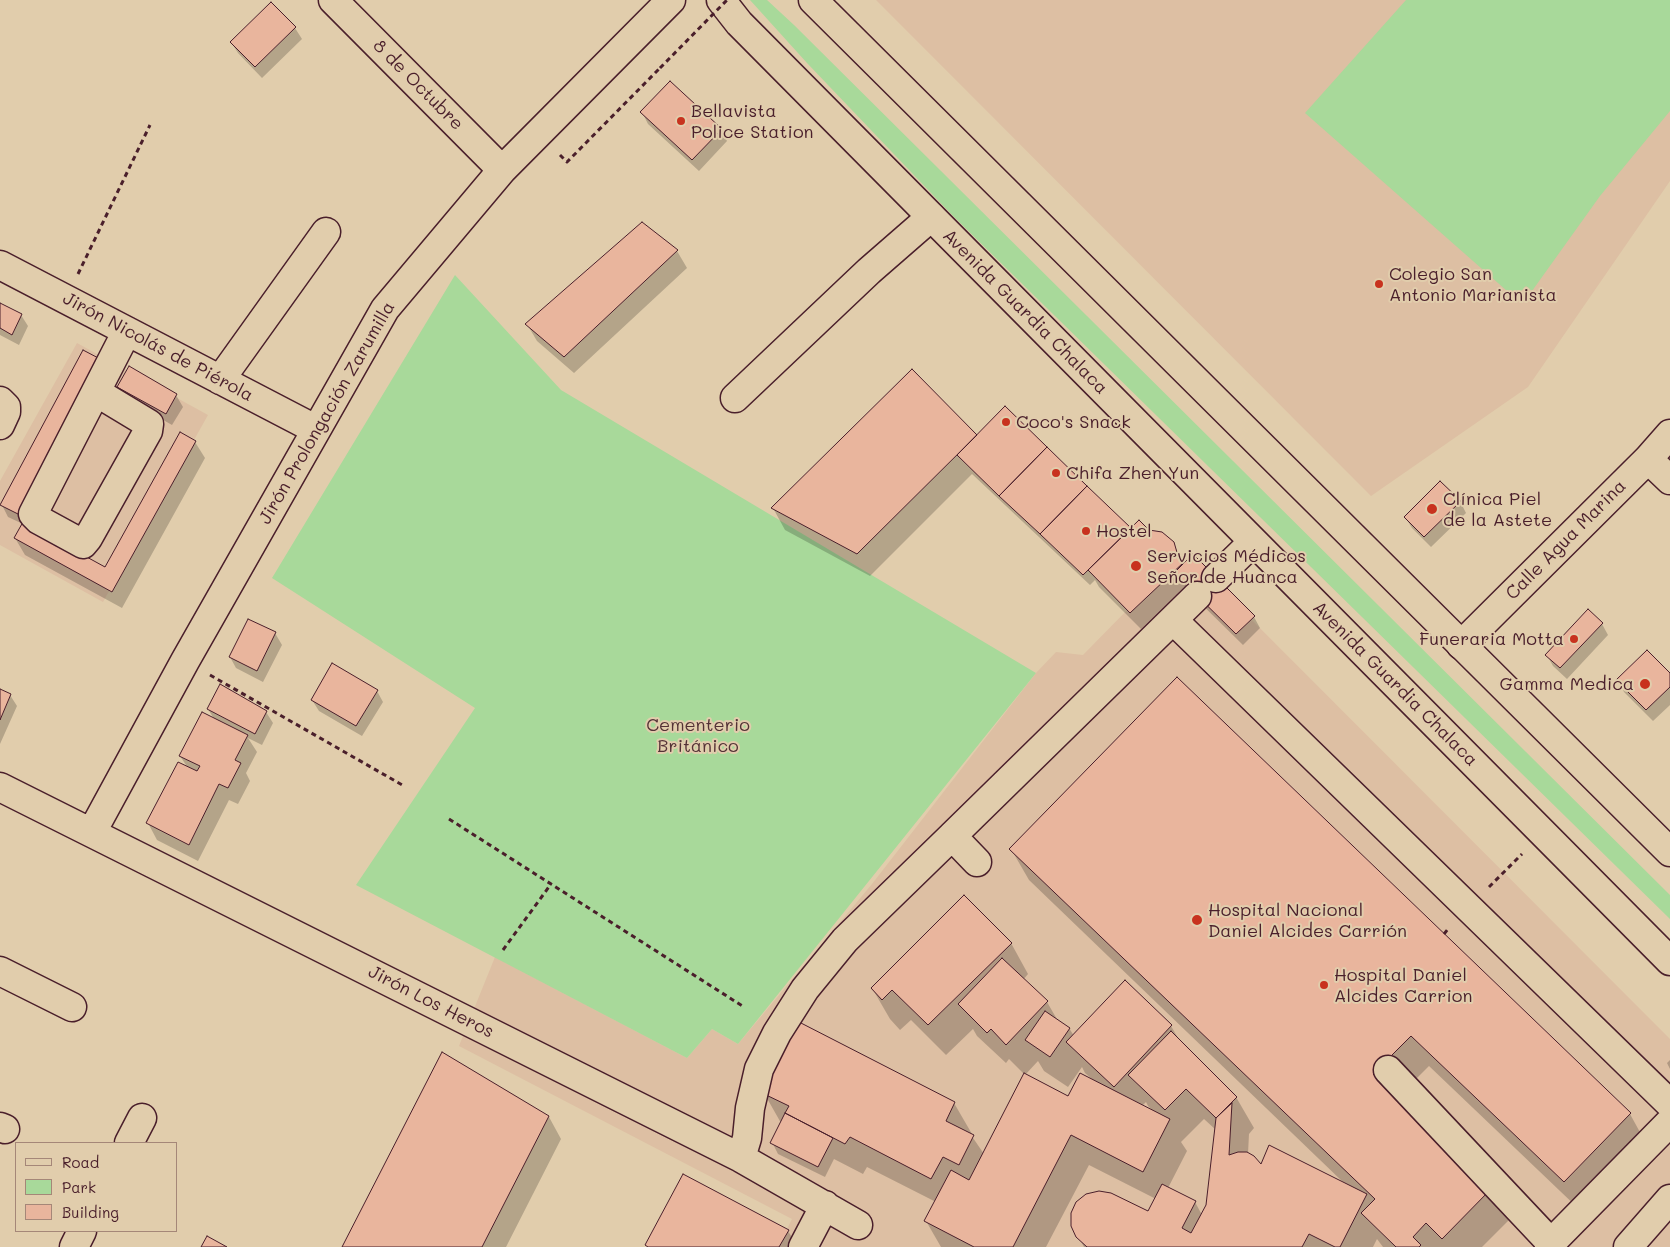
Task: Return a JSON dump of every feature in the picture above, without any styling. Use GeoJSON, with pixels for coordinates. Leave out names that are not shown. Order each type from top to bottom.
{"type":"FeatureCollection","features":[{"type":"Feature","properties":{"kind":"street","name":"8 de Octubre"},"geometry":{"type":"LineString","coordinates":[[333,0],[502,170]]}},
{"type":"Feature","properties":{"kind":"street","name":"Jirón Prolongación Zarumilla"},"geometry":{"type":"LineString","coordinates":[[92,832],[185,660],[385,308],[502,170],[671,0]]}},
{"type":"Feature","properties":{"kind":"street","name":"Avenida Guardia Chalaca"},"geometry":{"type":"LineString","coordinates":[[700,0],[733,11]]}},
{"type":"Feature","properties":{"kind":"street","name":"Avenida Guardia Chalaca"},"geometry":{"type":"LineString","coordinates":[[721,0],[931,217],[1670,961]]}},
{"type":"Feature","properties":{"kind":"street"},"geometry":{"type":"LineString","coordinates":[[813,0],[1670,852]]}},
{"type":"Feature","properties":{"kind":"street"},"geometry":{"type":"LineString","coordinates":[[735,398],[869,271],[931,217]]}},
{"type":"Feature","properties":{"kind":"street"},"geometry":{"type":"LineString","coordinates":[[220,380],[326,232]]}},
{"type":"Feature","properties":{"kind":"street","name":"Jirón Nicolás de Piérola"},"geometry":{"type":"LineString","coordinates":[[0,265],[315,429]]}},
{"type":"Feature","properties":{"kind":"street"},"geometry":{"type":"LineString","coordinates":[[96,392],[149,424],[148,431],[83,544],[39,520],[33,514],[127,331]]}},
{"type":"Feature","properties":{"kind":"street"},"geometry":{"type":"LineString","coordinates":[[0,401],[6,407],[6,412],[0,425]]}},
{"type":"Feature","properties":{"kind":"street","name":"Calle Agua Marina"},"geometry":{"type":"LineString","coordinates":[[1461,645],[1648,459],[1670,434]]}},
{"type":"Feature","properties":{"kind":"street"},"geometry":{"type":"LineString","coordinates":[[1648,459],[1670,480]]}},
{"type":"Feature","properties":{"kind":"street"},"geometry":{"type":"LineString","coordinates":[[742,1158],[747,1138],[750,1108],[759,1069],[777,1033],[813,993],[845,940],[1253,542]]}},
{"type":"Feature","properties":{"kind":"street"},"geometry":{"type":"LineString","coordinates":[[1173,620],[1670,1104]]}},
{"type":"Feature","properties":{"kind":"street","name":"Jirón Los Heros"},"geometry":{"type":"LineString","coordinates":[[0,786],[742,1158],[858,1225]]}},
{"type":"Feature","properties":{"kind":"street"},"geometry":{"type":"LineString","coordinates":[[952,836],[977,862]]}},
{"type":"Feature","properties":{"kind":"street"},"geometry":{"type":"LineString","coordinates":[[0,971],[72,1007]]}},
{"type":"Feature","properties":{"kind":"street"},"geometry":{"type":"LineString","coordinates":[[1388,1070],[1550,1245],[1670,1122]]}},
{"type":"Feature","properties":{"kind":"street"},"geometry":{"type":"LineString","coordinates":[[130,1142],[142,1118]]}},
{"type":"Feature","properties":{"kind":"street"},"geometry":{"type":"LineString","coordinates":[[1628,1247],[1670,1199]]}},
{"type":"Feature","properties":{"kind":"street"},"geometry":{"type":"LineString","coordinates":[[803,1247],[825,1205]]}},
{"type":"Feature","properties":{"kind":"street"},"geometry":{"type":"LineString","coordinates":[[74,1247],[82,1232]]}},
{"type":"Feature","properties":{"kind":"path"},"geometry":{"type":"LineString","coordinates":[[537,133],[567,162],[660,68],[733,11]]}},
{"type":"Feature","properties":{"kind":"path"},"geometry":{"type":"LineString","coordinates":[[66,300],[150,125]]}},
{"type":"Feature","properties":{"kind":"path"},"geometry":{"type":"LineString","coordinates":[[185,660],[404,786]]}},
{"type":"Feature","properties":{"kind":"path"},"geometry":{"type":"LineString","coordinates":[[449,819],[744,1007]]}},
{"type":"Feature","properties":{"kind":"path"},"geometry":{"type":"LineString","coordinates":[[1484,892],[1508,868]]}},
{"type":"Feature","properties":{"kind":"path"},"geometry":{"type":"LineString","coordinates":[[503,950],[551,884]]}},
{"type":"Feature","properties":{"kind":"shaded area","name":"Colegio San Antonio Marianista"},"geometry":{"type":"Polygon","coordinates":[[[876,0],[1670,0],[1670,181],[1528,387],[1371,496],[876,0]]]}},
{"type":"Feature","properties":{"kind":"shaded area"},"geometry":{"type":"Polygon","coordinates":[[[77,343],[208,415],[103,602],[0,545],[0,481],[77,343]]]}},
{"type":"Feature","properties":{"kind":"shaded area","name":"Hospital Nacional Daniel Alcides Carrión"},"geometry":{"type":"Polygon","coordinates":[[[1184,552],[1670,1039],[1670,1247],[778,1247],[792,1219],[459,1046],[495,957],[687,1058],[712,1029],[738,1044],[872,884],[1036,673],[1056,652],[1083,655],[1184,552]]]}},
{"type":"Feature","properties":{"kind":"green space"},"geometry":{"type":"Polygon","coordinates":[[[750,0],[767,0],[794,25],[1670,895],[1670,919],[953,216],[807,63],[750,0]]]}},
{"type":"Feature","properties":{"kind":"green space"},"geometry":{"type":"Polygon","coordinates":[[[1406,0],[1670,0],[1670,111],[1600,196],[1532,291],[1526,286],[1515,298],[1305,113],[1406,0]]]}},
{"type":"Feature","properties":{"kind":"green space","name":"Cementerio Británico"},"geometry":{"type":"Polygon","coordinates":[[[455,275],[561,390],[1036,673],[738,1044],[712,1029],[687,1058],[356,885],[475,708],[272,578],[455,275]]]}},
{"type":"Feature","properties":{"kind":"building"},"geometry":{"type":"Polygon","coordinates":[[[271,2],[296,27],[255,67],[230,42],[271,2]]]}},
{"type":"Feature","properties":{"kind":"building","name":"Bellavista Police Station"},"geometry":{"type":"Polygon","coordinates":[[[670,81],[722,129],[692,160],[640,112],[670,81]]]}},
{"type":"Feature","properties":{"kind":"building"},"geometry":{"type":"Polygon","coordinates":[[[642,222],[678,250],[564,357],[525,324],[642,222]]]}},
{"type":"Feature","properties":{"kind":"building"},"geometry":{"type":"Polygon","coordinates":[[[0,303],[22,314],[12,335],[0,328],[0,303]]]}},
{"type":"Feature","properties":{"kind":"building"},"geometry":{"type":"Polygon","coordinates":[[[83,350],[104,361],[22,516],[0,505],[83,350]]]}},
{"type":"Feature","properties":{"kind":"building"},"geometry":{"type":"Polygon","coordinates":[[[129,366],[177,394],[166,414],[117,387],[129,366]]]}},
{"type":"Feature","properties":{"kind":"building"},"geometry":{"type":"Polygon","coordinates":[[[912,369],[977,435],[857,554],[771,508],[912,369]]]}},
{"type":"Feature","properties":{"kind":"building"},"geometry":{"type":"Polygon","coordinates":[[[1005,406],[1047,447],[999,496],[957,455],[1005,406]]]}},
{"type":"Feature","properties":{"kind":"building"},"geometry":{"type":"Polygon","coordinates":[[[180,432],[196,441],[112,592],[14,538],[23,522],[105,567],[180,432]]]}},
{"type":"Feature","properties":{"kind":"building"},"geometry":{"type":"Polygon","coordinates":[[[1047,447],[1087,486],[1040,534],[999,496],[1047,447]]]}},
{"type":"Feature","properties":{"kind":"building","name":"Clínica Piel de la Astete"},"geometry":{"type":"Polygon","coordinates":[[[1440,481],[1461,501],[1424,537],[1404,517],[1440,481]]]}},
{"type":"Feature","properties":{"kind":"building","name":"Hostel"},"geometry":{"type":"Polygon","coordinates":[[[1087,486],[1131,528],[1083,575],[1040,534],[1087,486]]]}},
{"type":"Feature","properties":{"kind":"building","name":"Servicios Médicos Señor de Huanca"},"geometry":{"type":"Polygon","coordinates":[[[1139,520],[1149,530],[1162,532],[1174,542],[1178,556],[1184,562],[1130,613],[1088,570],[1139,520]]]}},
{"type":"Feature","properties":{"kind":"building"},"geometry":{"type":"Polygon","coordinates":[[[1193,554],[1255,616],[1236,634],[1174,573],[1193,554]]]}},
{"type":"Feature","properties":{"kind":"building","name":"Funeraria Motta"},"geometry":{"type":"Polygon","coordinates":[[[1588,609],[1603,623],[1560,668],[1545,655],[1588,609]]]}},
{"type":"Feature","properties":{"kind":"building"},"geometry":{"type":"Polygon","coordinates":[[[248,619],[276,632],[257,671],[229,657],[248,619]]]}},
{"type":"Feature","properties":{"kind":"building","name":"Gamma Medica"},"geometry":{"type":"Polygon","coordinates":[[[1647,650],[1670,673],[1670,687],[1646,710],[1616,680],[1647,650]]]}},
{"type":"Feature","properties":{"kind":"building"},"geometry":{"type":"Polygon","coordinates":[[[332,663],[378,690],[356,726],[311,700],[332,663]]]}},
{"type":"Feature","properties":{"kind":"building","name":"Hospital Daniel Alcides Carrion"},"geometry":{"type":"Polygon","coordinates":[[[1177,677],[1631,1113],[1564,1182],[1411,1036],[1373,1074],[1492,1188],[1442,1239],[1426,1223],[1413,1237],[1421,1245],[1419,1247],[1396,1247],[1361,1213],[1375,1199],[1009,849],[1177,677]]]}},
{"type":"Feature","properties":{"kind":"building"},"geometry":{"type":"Polygon","coordinates":[[[220,684],[267,711],[255,734],[207,709],[220,684]]]}},
{"type":"Feature","properties":{"kind":"building"},"geometry":{"type":"Polygon","coordinates":[[[0,689],[11,694],[0,720],[0,689]]]}},
{"type":"Feature","properties":{"kind":"building"},"geometry":{"type":"Polygon","coordinates":[[[202,712],[248,735],[235,760],[241,763],[228,788],[219,784],[189,845],[146,823],[178,762],[197,771],[200,766],[179,756],[202,712]]]}},
{"type":"Feature","properties":{"kind":"building"},"geometry":{"type":"Polygon","coordinates":[[[964,895],[1012,943],[928,1025],[892,990],[882,1000],[871,988],[964,895]]]}},
{"type":"Feature","properties":{"kind":"building"},"geometry":{"type":"Polygon","coordinates":[[[1002,958],[1048,1001],[1006,1045],[991,1029],[987,1033],[958,1004],[1002,958]]]}},
{"type":"Feature","properties":{"kind":"building"},"geometry":{"type":"Polygon","coordinates":[[[1125,980],[1172,1025],[1114,1087],[1066,1042],[1125,980]]]}},
{"type":"Feature","properties":{"kind":"building"},"geometry":{"type":"Polygon","coordinates":[[[1045,1011],[1070,1028],[1050,1057],[1025,1040],[1045,1011]]]}},
{"type":"Feature","properties":{"kind":"building"},"geometry":{"type":"Polygon","coordinates":[[[799,1022],[955,1102],[946,1121],[974,1135],[959,1165],[943,1157],[931,1179],[850,1137],[845,1144],[785,1113],[789,1106],[762,1093],[799,1022]]]}},
{"type":"Feature","properties":{"kind":"building"},"geometry":{"type":"Polygon","coordinates":[[[1171,1031],[1237,1097],[1216,1118],[1186,1089],[1165,1110],[1128,1075],[1171,1031]]]}},
{"type":"Feature","properties":{"kind":"building"},"geometry":{"type":"Polygon","coordinates":[[[442,1052],[549,1116],[482,1247],[342,1247],[442,1052]]]}},
{"type":"Feature","properties":{"kind":"building"},"geometry":{"type":"Polygon","coordinates":[[[1024,1073],[1068,1096],[1080,1073],[1170,1119],[1143,1172],[1071,1135],[1013,1247],[974,1247],[924,1221],[951,1170],[969,1180],[1024,1073]]]}},
{"type":"Feature","properties":{"kind":"building"},"geometry":{"type":"Polygon","coordinates":[[[1232,1103],[1229,1155],[1247,1152],[1254,1156],[1261,1164],[1269,1145],[1367,1194],[1340,1247],[1335,1247],[1309,1234],[1302,1247],[1087,1247],[1076,1237],[1071,1226],[1071,1213],[1076,1202],[1086,1194],[1099,1191],[1111,1193],[1148,1211],[1162,1184],[1196,1201],[1182,1228],[1191,1233],[1206,1205],[1216,1118],[1232,1103]]]}},
{"type":"Feature","properties":{"kind":"building"},"geometry":{"type":"Polygon","coordinates":[[[785,1113],[833,1138],[818,1167],[770,1143],[785,1113]]]}},
{"type":"Feature","properties":{"kind":"building"},"geometry":{"type":"Polygon","coordinates":[[[683,1174],[789,1230],[779,1247],[648,1247],[645,1245],[683,1174]]]}},
{"type":"Feature","properties":{"kind":"building"},"geometry":{"type":"Polygon","coordinates":[[[207,1236],[227,1247],[201,1247],[207,1236]]]}},
{"type":"Feature","properties":{"kind":"place","name":"Bellavista Police Station"},"geometry":{"type":"Point","coordinates":[681,121]}},
{"type":"Feature","properties":{"kind":"place","name":"Colegio San Antonio Marianista"},"geometry":{"type":"Point","coordinates":[1379,284]}},
{"type":"Feature","properties":{"kind":"place","name":"Coco's Snack"},"geometry":{"type":"Point","coordinates":[1006,422]}},
{"type":"Feature","properties":{"kind":"place","name":"Chifa Zhen Yun"},"geometry":{"type":"Point","coordinates":[1056,473]}},
{"type":"Feature","properties":{"kind":"place","name":"Clínica Piel de la Astete"},"geometry":{"type":"Point","coordinates":[1432,509]}},
{"type":"Feature","properties":{"kind":"place","name":"Hostel"},"geometry":{"type":"Point","coordinates":[1086,531]}},
{"type":"Feature","properties":{"kind":"place","name":"Servicios Médicos Señor de Huanca"},"geometry":{"type":"Point","coordinates":[1136,566]}},
{"type":"Feature","properties":{"kind":"place","name":"Funeraria Motta"},"geometry":{"type":"Point","coordinates":[1574,639]}},
{"type":"Feature","properties":{"kind":"place","name":"Gamma Medica"},"geometry":{"type":"Point","coordinates":[1645,684]}},
{"type":"Feature","properties":{"kind":"place","name":"Hospital Nacional Daniel Alcides Carrión"},"geometry":{"type":"Point","coordinates":[1197,920]}},
{"type":"Feature","properties":{"kind":"place","name":"Hospital Daniel Alcides Carrion"},"geometry":{"type":"Point","coordinates":[1324,985]}}]}
